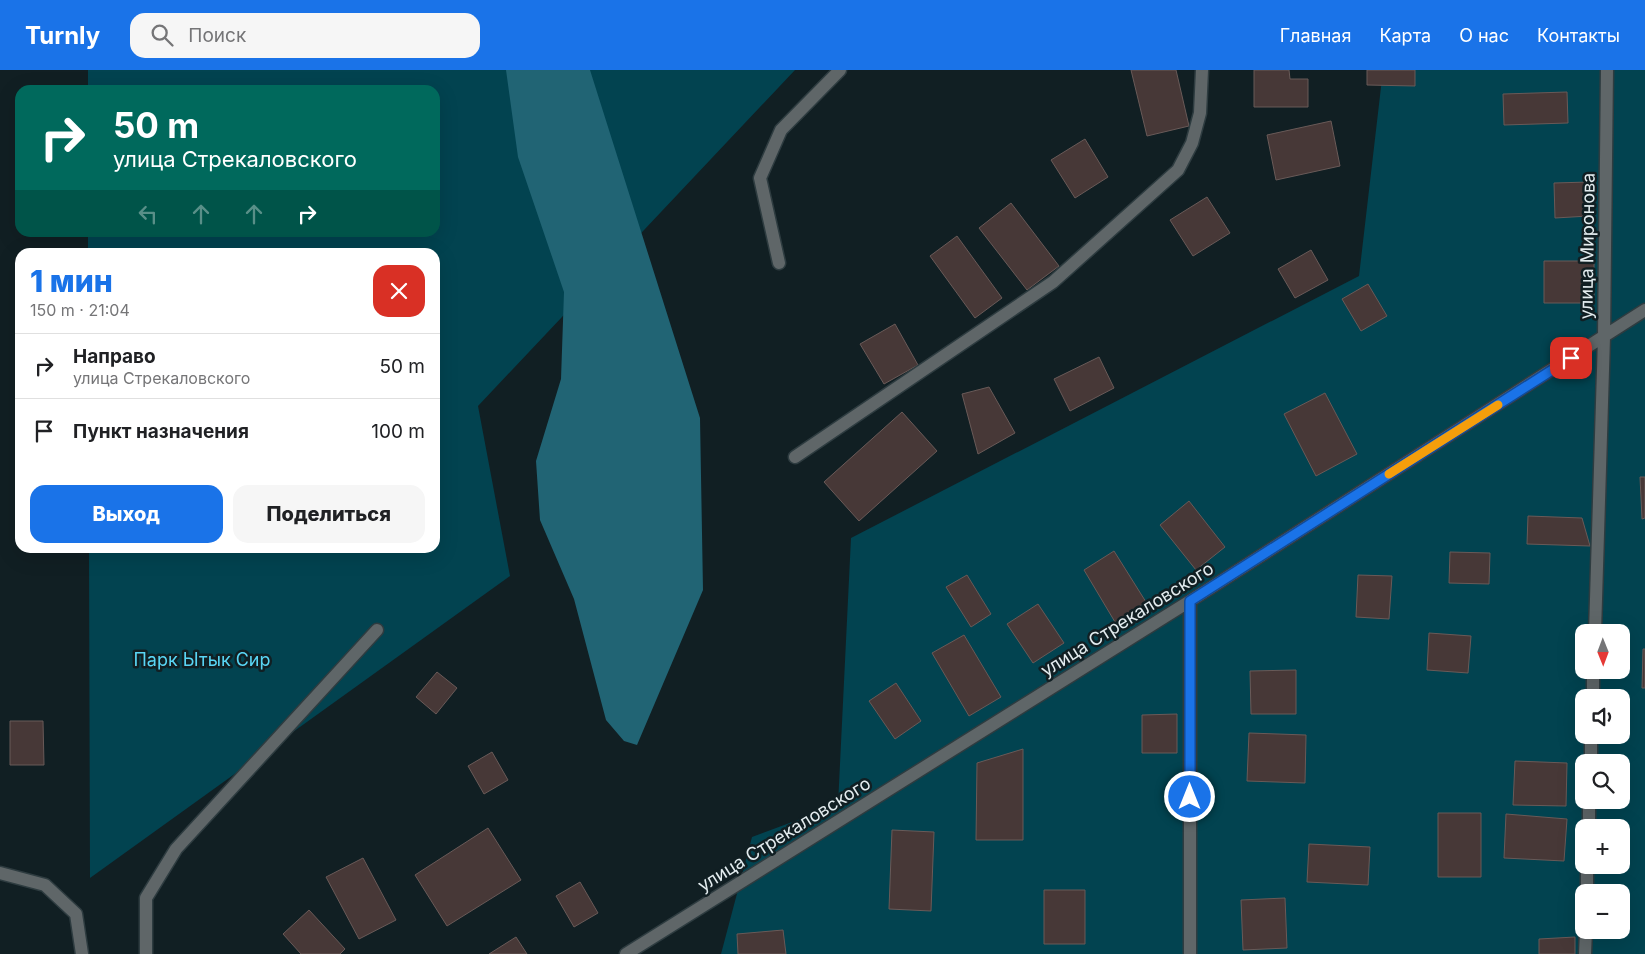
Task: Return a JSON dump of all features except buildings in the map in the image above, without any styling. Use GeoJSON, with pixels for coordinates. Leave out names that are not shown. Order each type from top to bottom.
{"type":"FeatureCollection","features":[{"type":"Feature","properties":{"kind":"street"},"geometry":{"type":"LineString","coordinates":[[779,263],[760,178],[781,130],[840,70]]}},
{"type":"Feature","properties":{"kind":"street"},"geometry":{"type":"LineString","coordinates":[[795,457],[1052,282],[1178,170],[1192,143],[1200,113],[1202,70]]}},
{"type":"Feature","properties":{"kind":"street","name":"улица Миронова"},"geometry":{"type":"LineString","coordinates":[[1595,624],[1604,337],[1607,70]]}},
{"type":"Feature","properties":{"kind":"street","name":"улица Стрекаловского"},"geometry":{"type":"LineString","coordinates":[[626,954],[1190,601],[1645,310]]}},
{"type":"Feature","properties":{"kind":"street"},"geometry":{"type":"LineString","coordinates":[[1190,601],[1190,954]]}},
{"type":"Feature","properties":{"kind":"street"},"geometry":{"type":"LineString","coordinates":[[146,954],[146,898],[176,849],[377,630]]}},
{"type":"Feature","properties":{"kind":"street"},"geometry":{"type":"LineString","coordinates":[[0,873],[46,884],[76,914],[82,954]]}},
{"type":"Feature","properties":{"kind":"street"},"geometry":{"type":"LineString","coordinates":[[1585,954],[1586,939]]}},
{"type":"Feature","properties":{"kind":"green space","name":"Парк Ытык Сир"},"geometry":{"type":"Polygon","coordinates":[[[88,70],[795,70],[478,406],[510,576],[90,878],[89,553],[440,553],[440,248],[88,248],[88,237],[440,237],[440,85],[88,85],[88,70]]]}},
{"type":"Feature","properties":{"kind":"green space"},"geometry":{"type":"Polygon","coordinates":[[[1383,70],[1645,70],[1645,954],[721,954],[752,837],[838,805],[851,538],[1359,276],[1383,70]]]}},
{"type":"Feature","properties":{"kind":"shaded area"},"geometry":{"type":"Polygon","coordinates":[[[506,70],[590,70],[700,418],[703,590],[637,745],[624,741],[606,720],[574,599],[540,520],[536,461],[561,379],[564,292],[518,157],[506,70]]]}},
{"type":"Feature","properties":{"kind":"slow traffic"},"geometry":{"type":"LineString","coordinates":[[1389,474],[1498,405]]}},
{"type":"Feature","properties":{"kind":"route"},"geometry":{"type":"LineString","coordinates":[[1190,797],[1190,601],[1571,358]]}}]}
